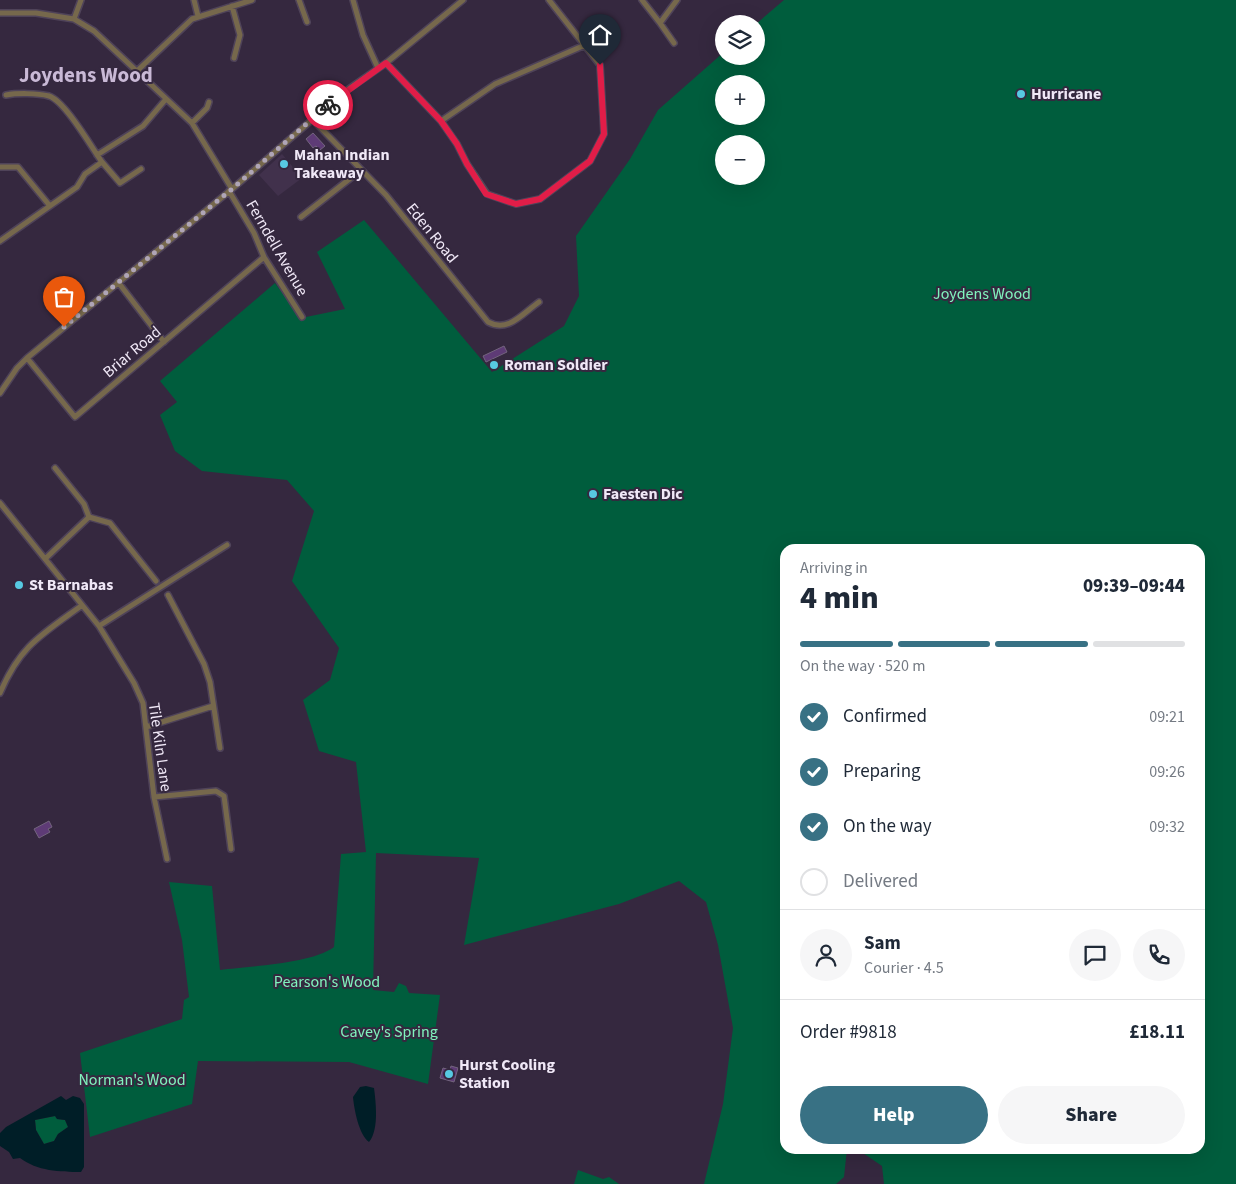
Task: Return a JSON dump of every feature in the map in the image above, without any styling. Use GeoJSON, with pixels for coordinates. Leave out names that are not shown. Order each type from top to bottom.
{"type":"FeatureCollection","features":[{"type":"Feature","properties":{"kind":"street"},"geometry":{"type":"LineString","coordinates":[[0,13],[36,13],[74,19],[81,0]]}},
{"type":"Feature","properties":{"kind":"street"},"geometry":{"type":"LineString","coordinates":[[194,0],[198,16]]}},
{"type":"Feature","properties":{"kind":"street"},"geometry":{"type":"LineString","coordinates":[[137,70],[198,16],[252,0]]}},
{"type":"Feature","properties":{"kind":"street"},"geometry":{"type":"LineString","coordinates":[[299,0],[307,22]]}},
{"type":"Feature","properties":{"kind":"street"},"geometry":{"type":"LineString","coordinates":[[353,0],[363,35],[378,68]]}},
{"type":"Feature","properties":{"kind":"street"},"geometry":{"type":"LineString","coordinates":[[0,393],[16,368],[27,358],[231,190],[343,93],[386,63],[463,0]]}},
{"type":"Feature","properties":{"kind":"street"},"geometry":{"type":"LineString","coordinates":[[386,63],[441,121],[457,144],[486,194],[516,204],[540,199],[590,161],[604,134],[600,65],[549,0]]}},
{"type":"Feature","properties":{"kind":"street"},"geometry":{"type":"LineString","coordinates":[[642,0],[674,43]]}},
{"type":"Feature","properties":{"kind":"street"},"geometry":{"type":"LineString","coordinates":[[660,23],[677,0]]}},
{"type":"Feature","properties":{"kind":"street"},"geometry":{"type":"LineString","coordinates":[[232,6],[240,35],[234,58]]}},
{"type":"Feature","properties":{"kind":"street","name":"Ferndell Avenue"},"geometry":{"type":"LineString","coordinates":[[74,19],[100,36],[192,123],[231,190],[254,233],[264,257],[302,317]]}},
{"type":"Feature","properties":{"kind":"street"},"geometry":{"type":"LineString","coordinates":[[441,121],[495,84],[584,45]]}},
{"type":"Feature","properties":{"kind":"street"},"geometry":{"type":"LineString","coordinates":[[6,95],[50,96],[61,104],[102,162],[120,183],[141,169]]}},
{"type":"Feature","properties":{"kind":"street"},"geometry":{"type":"LineString","coordinates":[[97,155],[143,126],[166,99]]}},
{"type":"Feature","properties":{"kind":"street"},"geometry":{"type":"LineString","coordinates":[[192,123],[207,108],[209,102]]}},
{"type":"Feature","properties":{"kind":"street","name":"Eden Road"},"geometry":{"type":"LineString","coordinates":[[312,119],[386,195],[488,322],[497,327],[508,325],[539,302]]}},
{"type":"Feature","properties":{"kind":"street"},"geometry":{"type":"LineString","coordinates":[[0,241],[77,188],[85,174],[102,162]]}},
{"type":"Feature","properties":{"kind":"street"},"geometry":{"type":"LineString","coordinates":[[0,168],[18,167],[50,206]]}},
{"type":"Feature","properties":{"kind":"street"},"geometry":{"type":"LineString","coordinates":[[301,217],[361,170]]}},
{"type":"Feature","properties":{"kind":"street","name":"Briar Road"},"geometry":{"type":"LineString","coordinates":[[27,358],[75,417],[264,257]]}},
{"type":"Feature","properties":{"kind":"street"},"geometry":{"type":"LineString","coordinates":[[118,282],[164,342]]}},
{"type":"Feature","properties":{"kind":"street"},"geometry":{"type":"LineString","coordinates":[[55,468],[84,504],[89,517]]}},
{"type":"Feature","properties":{"kind":"street","name":"Tile Kiln Lane"},"geometry":{"type":"LineString","coordinates":[[0,503],[99,626],[137,690],[143,703],[154,798],[167,858]]}},
{"type":"Feature","properties":{"kind":"street"},"geometry":{"type":"LineString","coordinates":[[89,517],[110,523],[128,543],[156,581]]}},
{"type":"Feature","properties":{"kind":"street"},"geometry":{"type":"LineString","coordinates":[[45,560],[89,517]]}},
{"type":"Feature","properties":{"kind":"street"},"geometry":{"type":"LineString","coordinates":[[99,626],[227,545]]}},
{"type":"Feature","properties":{"kind":"street"},"geometry":{"type":"LineString","coordinates":[[168,595],[204,664],[210,682],[220,748]]}},
{"type":"Feature","properties":{"kind":"street"},"geometry":{"type":"LineString","coordinates":[[0,693],[11,668],[33,640],[81,606]]}},
{"type":"Feature","properties":{"kind":"street"},"geometry":{"type":"LineString","coordinates":[[146,727],[213,706]]}},
{"type":"Feature","properties":{"kind":"street"},"geometry":{"type":"LineString","coordinates":[[154,798],[216,791],[224,796],[231,849]]}},
{"type":"Feature","properties":{"kind":"shaded area"},"geometry":{"type":"Polygon","coordinates":[[[282,154],[302,178],[278,196],[259,175],[282,154]]]}},
{"type":"Feature","properties":{"kind":"green space","name":"Joydens Wood"},"geometry":{"type":"Polygon","coordinates":[[[784,0],[1236,0],[1236,1184],[884,1184],[882,1166],[864,1154],[1205,1154],[1205,544],[780,544],[780,1154],[846,1154],[844,1177],[836,1184],[704,1184],[723,1104],[733,1028],[718,945],[706,902],[679,881],[619,904],[464,945],[479,858],[376,853],[373,990],[394,992],[399,983],[406,986],[409,993],[440,995],[428,1084],[349,1062],[198,1061],[192,1104],[90,1137],[80,1053],[182,1019],[184,1000],[189,997],[182,940],[169,882],[212,886],[220,970],[296,961],[324,953],[334,947],[341,854],[366,852],[356,762],[319,751],[303,700],[330,680],[339,648],[292,581],[314,511],[287,480],[202,471],[175,451],[160,415],[177,402],[160,381],[275,283],[301,318],[345,309],[317,252],[364,220],[492,372],[564,326],[579,296],[576,236],[630,159],[658,110],[715,60],[715,65],[765,65],[765,16],[784,0]]]}},
{"type":"Feature","properties":{"kind":"green space"},"geometry":{"type":"Polygon","coordinates":[[[55,1116],[57,1119],[65,1120],[68,1127],[58,1134],[54,1141],[44,1144],[36,1130],[35,1120],[55,1116]]]}},
{"type":"Feature","properties":{"kind":"green space"},"geometry":{"type":"Polygon","coordinates":[[[578,1170],[603,1179],[609,1177],[619,1184],[574,1184],[578,1170]]]}},
{"type":"Feature","properties":{"kind":"water"},"geometry":{"type":"Polygon","coordinates":[[[360,1087],[374,1088],[376,1109],[376,1124],[369,1142],[362,1134],[353,1097],[360,1087]]]}},
{"type":"Feature","properties":{"kind":"water"},"geometry":{"type":"Polygon","coordinates":[[[61,1096],[66,1100],[73,1096],[80,1098],[84,1104],[84,1167],[81,1172],[57,1171],[34,1166],[20,1158],[13,1159],[9,1152],[0,1146],[0,1133],[6,1127],[61,1096]],[[55,1116],[35,1120],[36,1130],[44,1144],[54,1141],[58,1134],[68,1127],[65,1120],[57,1119],[55,1116]]]}},
{"type":"Feature","properties":{"kind":"building"},"geometry":{"type":"Polygon","coordinates":[[[313,133],[325,146],[320,150],[316,146],[313,148],[306,139],[313,133]]]}},
{"type":"Feature","properties":{"kind":"building"},"geometry":{"type":"Polygon","coordinates":[[[504,346],[507,352],[486,362],[483,356],[504,346]]]}},
{"type":"Feature","properties":{"kind":"building"},"geometry":{"type":"Polygon","coordinates":[[[49,821],[52,827],[48,829],[50,832],[39,838],[34,829],[49,821]]]}},
{"type":"Feature","properties":{"kind":"building","name":"Hurst Cooling Station"},"geometry":{"type":"Polygon","coordinates":[[[451,1066],[458,1068],[454,1082],[440,1078],[443,1068],[450,1070],[451,1066]]]}},
{"type":"Feature","properties":{"kind":"way so far"},"geometry":{"type":"LineString","coordinates":[[64,327],[232,189],[328,105]]}},
{"type":"Feature","properties":{"kind":"place","name":"Hurricane"},"geometry":{"type":"Point","coordinates":[1021,94]}},
{"type":"Feature","properties":{"kind":"place","name":"Mahan Indian Takeaway"},"geometry":{"type":"Point","coordinates":[284,164]}},
{"type":"Feature","properties":{"kind":"place","name":"Roman Soldier"},"geometry":{"type":"Point","coordinates":[494,365]}},
{"type":"Feature","properties":{"kind":"place","name":"Faesten Dic"},"geometry":{"type":"Point","coordinates":[593,494]}},
{"type":"Feature","properties":{"kind":"place","name":"St Barnabas"},"geometry":{"type":"Point","coordinates":[19,585]}},
{"type":"Feature","properties":{"kind":"place","name":"Hurst Cooling Station"},"geometry":{"type":"Point","coordinates":[449,1074]}},
{"type":"Feature","properties":{"kind":"district","name":"Joydens Wood"},"geometry":{"type":"Point","coordinates":[86,75]}},
{"type":"Feature","properties":{"kind":"route"},"geometry":{"type":"LineString","coordinates":[[328,105],[386,63],[441,121],[457,144],[486,194],[516,204],[540,199],[590,161],[604,134],[600,65]]}},
{"type":"Feature","properties":{"kind":"park label","name":"Pearson's Wood"},"geometry":{"type":"Point","coordinates":[327,982]}},
{"type":"Feature","properties":{"kind":"park label","name":"Cavey's Spring"},"geometry":{"type":"Point","coordinates":[389,1032]}},
{"type":"Feature","properties":{"kind":"park label","name":"Norman's Wood"},"geometry":{"type":"Point","coordinates":[132,1080]}}]}
